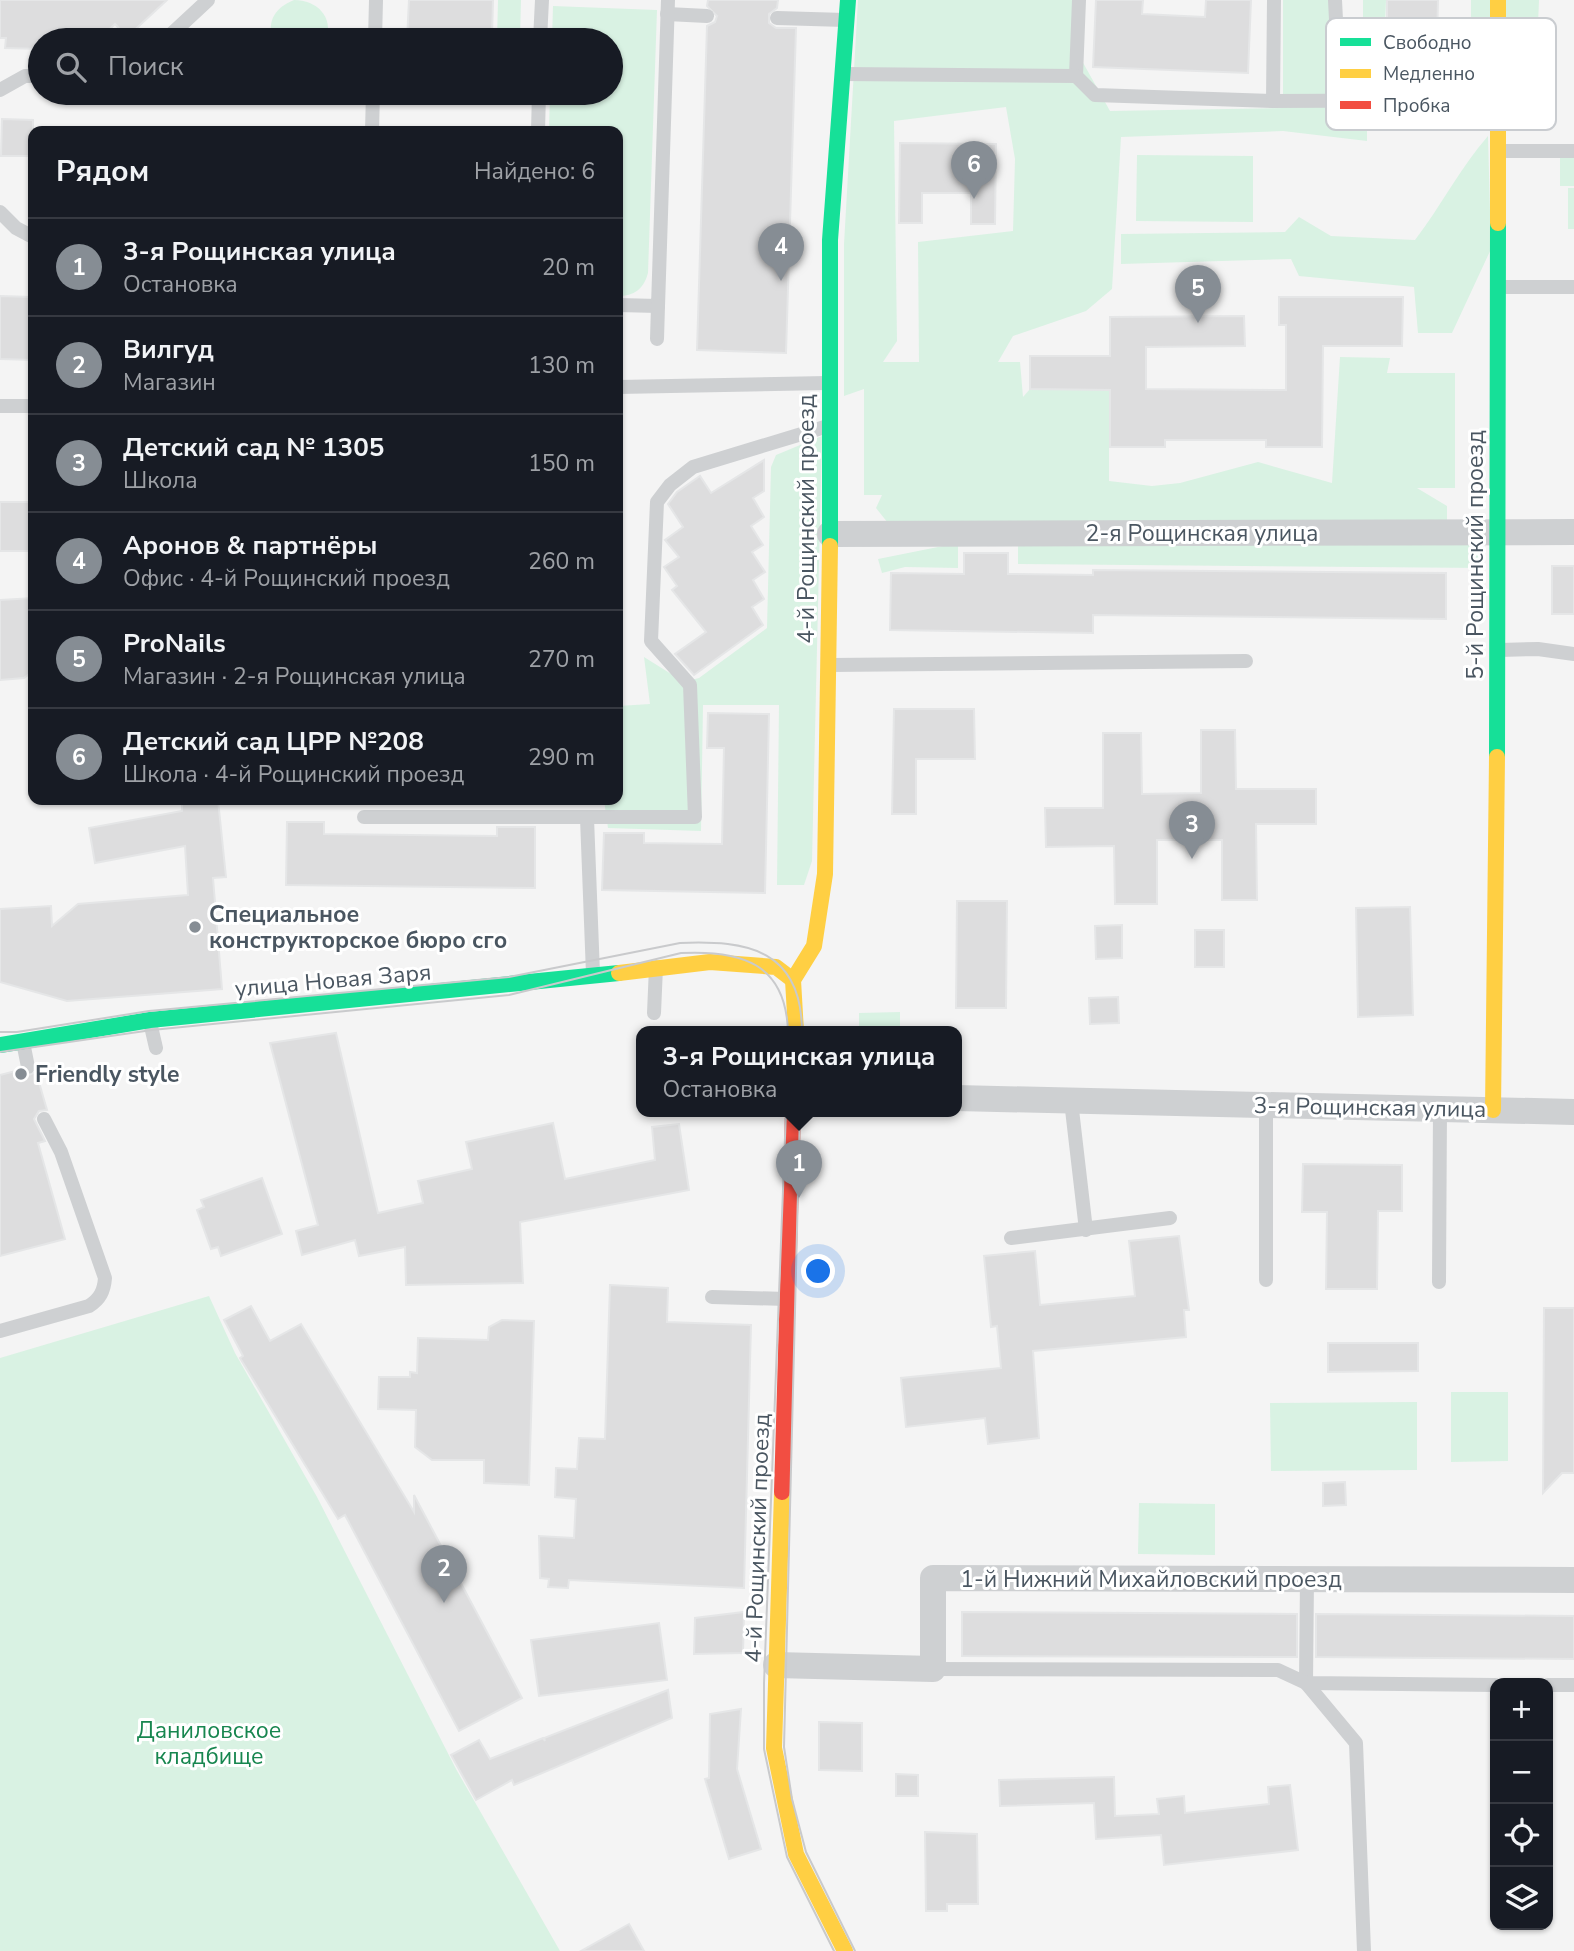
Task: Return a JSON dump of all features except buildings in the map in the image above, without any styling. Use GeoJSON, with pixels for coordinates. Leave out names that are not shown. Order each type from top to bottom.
{"type":"FeatureCollection","features":[{"type":"Feature","properties":{"kind":"street","name":"4-й Рощинский проезд"},"geometry":{"type":"LineString","coordinates":[[793,980],[814,946],[825,874],[829,665],[830,240],[848,0]]}},
{"type":"Feature","properties":{"kind":"street","name":"5-й Рощинский проезд"},"geometry":{"type":"LineString","coordinates":[[1498,0],[1498,18]]}},
{"type":"Feature","properties":{"kind":"street","name":"5-й Рощинский проезд"},"geometry":{"type":"LineString","coordinates":[[1493,1110],[1498,650],[1497,130]]}},
{"type":"Feature","properties":{"kind":"street","name":"2-я Рощинская улица"},"geometry":{"type":"LineString","coordinates":[[830,534],[1574,532]]}},
{"type":"Feature","properties":{"kind":"street","name":"улица Новая Заря"},"geometry":{"type":"LineString","coordinates":[[0,1045],[150,1020],[593,977],[656,966],[710,962],[751,964],[776,967],[793,980]]}},
{"type":"Feature","properties":{"kind":"street"},"geometry":{"type":"LineString","coordinates":[[793,980],[796,1026]]}},
{"type":"Feature","properties":{"kind":"street","name":"3-я Рощинская улица"},"geometry":{"type":"LineString","coordinates":[[962,1098],[1574,1112]]}},
{"type":"Feature","properties":{"kind":"street","name":"4-й Рощинский проезд"},"geometry":{"type":"LineString","coordinates":[[793,1117],[774,1748],[796,1854],[845,1951]]}},
{"type":"Feature","properties":{"kind":"street","name":"1-й Нижний Михайловский проезд"},"geometry":{"type":"LineString","coordinates":[[933,1669],[933,1578],[1574,1580]]}},
{"type":"Feature","properties":{"kind":"street"},"geometry":{"type":"LineString","coordinates":[[776,1665],[933,1669]]}},
{"type":"Feature","properties":{"kind":"lane"},"geometry":{"type":"LineString","coordinates":[[178,28],[208,0]]}},
{"type":"Feature","properties":{"kind":"lane"},"geometry":{"type":"LineString","coordinates":[[375,28],[376,0]]}},
{"type":"Feature","properties":{"kind":"lane"},"geometry":{"type":"LineString","coordinates":[[540,28],[541,0]]}},
{"type":"Feature","properties":{"kind":"lane"},"geometry":{"type":"LineString","coordinates":[[1076,76],[1079,0]]}},
{"type":"Feature","properties":{"kind":"lane"},"geometry":{"type":"LineString","coordinates":[[1273,101],[1274,0]]}},
{"type":"Feature","properties":{"kind":"lane"},"geometry":{"type":"LineString","coordinates":[[1335,0],[1336,18]]}},
{"type":"Feature","properties":{"kind":"lane"},"geometry":{"type":"LineString","coordinates":[[657,340],[667,7],[707,16]]}},
{"type":"Feature","properties":{"kind":"lane"},"geometry":{"type":"LineString","coordinates":[[777,18],[846,20]]}},
{"type":"Feature","properties":{"kind":"lane"},"geometry":{"type":"LineString","coordinates":[[842,74],[1076,76],[1095,95],[1326,101]]}},
{"type":"Feature","properties":{"kind":"lane"},"geometry":{"type":"LineString","coordinates":[[0,90],[28,76]]}},
{"type":"Feature","properties":{"kind":"lane"},"geometry":{"type":"LineString","coordinates":[[372,126],[373,105]]}},
{"type":"Feature","properties":{"kind":"lane"},"geometry":{"type":"LineString","coordinates":[[538,126],[539,105]]}},
{"type":"Feature","properties":{"kind":"lane"},"geometry":{"type":"LineString","coordinates":[[1497,151],[1574,151]]}},
{"type":"Feature","properties":{"kind":"lane"},"geometry":{"type":"LineString","coordinates":[[0,212],[16,228],[28,234]]}},
{"type":"Feature","properties":{"kind":"lane"},"geometry":{"type":"LineString","coordinates":[[1497,287],[1574,287]]}},
{"type":"Feature","properties":{"kind":"lane"},"geometry":{"type":"LineString","coordinates":[[623,305],[658,306]]}},
{"type":"Feature","properties":{"kind":"lane"},"geometry":{"type":"LineString","coordinates":[[623,387],[828,383]]}},
{"type":"Feature","properties":{"kind":"lane"},"geometry":{"type":"LineString","coordinates":[[0,406],[28,406]]}},
{"type":"Feature","properties":{"kind":"lane"},"geometry":{"type":"LineString","coordinates":[[364,817],[695,817],[690,685],[651,641],[657,502],[670,485],[693,467],[828,426]]}},
{"type":"Feature","properties":{"kind":"lane"},"geometry":{"type":"LineString","coordinates":[[1498,650],[1538,649],[1574,654]]}},
{"type":"Feature","properties":{"kind":"lane"},"geometry":{"type":"LineString","coordinates":[[829,665],[1246,661]]}},
{"type":"Feature","properties":{"kind":"lane"},"geometry":{"type":"LineString","coordinates":[[587,818],[593,977]]}},
{"type":"Feature","properties":{"kind":"lane"},"geometry":{"type":"LineString","coordinates":[[654,1013],[656,966]]}},
{"type":"Feature","properties":{"kind":"lane"},"geometry":{"type":"LineString","coordinates":[[150,1020],[156,1048]]}},
{"type":"Feature","properties":{"kind":"lane"},"geometry":{"type":"LineString","coordinates":[[22,1041],[28,1067]]}},
{"type":"Feature","properties":{"kind":"lane"},"geometry":{"type":"LineString","coordinates":[[1071,1101],[1086,1230]]}},
{"type":"Feature","properties":{"kind":"lane"},"geometry":{"type":"LineString","coordinates":[[1266,1105],[1266,1280]]}},
{"type":"Feature","properties":{"kind":"lane"},"geometry":{"type":"LineString","coordinates":[[1439,1282],[1440,1109]]}},
{"type":"Feature","properties":{"kind":"lane"},"geometry":{"type":"LineString","coordinates":[[0,1331],[89,1306],[100,1297],[104,1286],[104,1278],[61,1152],[44,1119]]}},
{"type":"Feature","properties":{"kind":"lane"},"geometry":{"type":"LineString","coordinates":[[1011,1238],[1170,1218]]}},
{"type":"Feature","properties":{"kind":"lane"},"geometry":{"type":"LineString","coordinates":[[712,1297],[788,1299]]}},
{"type":"Feature","properties":{"kind":"lane"},"geometry":{"type":"LineString","coordinates":[[1307,1579],[1307,1684]]}},
{"type":"Feature","properties":{"kind":"lane"},"geometry":{"type":"LineString","coordinates":[[933,1669],[1278,1670],[1307,1684],[1356,1743],[1364,1951]]}},
{"type":"Feature","properties":{"kind":"lane"},"geometry":{"type":"LineString","coordinates":[[1307,1684],[1490,1685]]}},
{"type":"Feature","properties":{"kind":"lane"},"geometry":{"type":"LineString","coordinates":[[1553,1685],[1574,1685]]}},
{"type":"Feature","properties":{"kind":"green space"},"geometry":{"type":"Polygon","coordinates":[[[294,0],[310,3],[322,11],[328,28],[271,28],[274,16],[294,0]]]}},
{"type":"Feature","properties":{"kind":"green space"},"geometry":{"type":"Polygon","coordinates":[[[498,0],[521,0],[520,28],[497,28],[498,0]]]}},
{"type":"Feature","properties":{"kind":"green space"},"geometry":{"type":"Polygon","coordinates":[[[858,0],[1072,0],[1072,43],[1110,111],[1283,108],[1283,0],[1339,0],[1338,18],[1326,18],[1326,130],[1367,130],[1367,141],[1283,131],[1121,137],[1112,289],[1086,311],[1013,336],[998,362],[1020,362],[1023,397],[1030,389],[1109,390],[1109,481],[1152,486],[1180,483],[1258,462],[1332,483],[1340,357],[1390,358],[1387,373],[1455,373],[1455,488],[1417,488],[1447,506],[1447,523],[888,523],[876,508],[882,495],[864,495],[864,389],[844,396],[844,244],[858,0]],[[1006,107],[894,121],[897,341],[883,362],[919,362],[918,242],[1013,231],[1015,159],[1006,107]]]}},
{"type":"Feature","properties":{"kind":"green space"},"geometry":{"type":"Polygon","coordinates":[[[1363,0],[1386,0],[1385,18],[1363,18],[1363,0]]]}},
{"type":"Feature","properties":{"kind":"green space"},"geometry":{"type":"Polygon","coordinates":[[[1471,0],[1539,0],[1538,18],[1471,18],[1471,0]]]}},
{"type":"Feature","properties":{"kind":"green space"},"geometry":{"type":"Polygon","coordinates":[[[553,6],[657,10],[648,273],[641,287],[629,295],[623,296],[623,126],[549,126],[550,105],[623,105],[623,28],[552,28],[553,6]]]}},
{"type":"Feature","properties":{"kind":"green space"},"geometry":{"type":"Polygon","coordinates":[[[1488,136],[1491,249],[1452,333],[1418,333],[1414,287],[1299,276],[1291,259],[1121,264],[1121,234],[1285,232],[1299,217],[1331,236],[1415,240],[1488,136]]]}},
{"type":"Feature","properties":{"kind":"green space"},"geometry":{"type":"Polygon","coordinates":[[[1137,155],[1253,156],[1253,222],[1136,221],[1137,155]]]}},
{"type":"Feature","properties":{"kind":"green space"},"geometry":{"type":"Polygon","coordinates":[[[1560,158],[1574,158],[1574,186],[1560,186],[1560,158]]]}},
{"type":"Feature","properties":{"kind":"green space"},"geometry":{"type":"Polygon","coordinates":[[[1568,188],[1574,188],[1574,229],[1568,229],[1568,188]]]}},
{"type":"Feature","properties":{"kind":"green space"},"geometry":{"type":"Polygon","coordinates":[[[822,436],[812,861],[804,885],[777,885],[779,705],[703,705],[701,831],[608,828],[605,805],[623,805],[623,706],[650,704],[644,657],[684,682],[699,678],[767,628],[771,467],[776,455],[822,436]]]}},
{"type":"Feature","properties":{"kind":"green space"},"geometry":{"type":"Polygon","coordinates":[[[1476,540],[1484,568],[1018,564],[1018,543],[1476,540]]]}},
{"type":"Feature","properties":{"kind":"green space"},"geometry":{"type":"Polygon","coordinates":[[[958,543],[958,568],[905,567],[882,573],[878,559],[958,543]]]}},
{"type":"Feature","properties":{"kind":"green space"},"geometry":{"type":"Polygon","coordinates":[[[900,1012],[900,1026],[859,1026],[859,1013],[900,1012]]]}},
{"type":"Feature","properties":{"kind":"green space","name":"Даниловское кладбище"},"geometry":{"type":"Polygon","coordinates":[[[209,1296],[235,1353],[317,1497],[456,1769],[560,1951],[0,1951],[0,1358],[209,1296]]]}},
{"type":"Feature","properties":{"kind":"green space"},"geometry":{"type":"Polygon","coordinates":[[[1451,1392],[1508,1392],[1508,1461],[1451,1462],[1451,1392]]]}},
{"type":"Feature","properties":{"kind":"green space"},"geometry":{"type":"Polygon","coordinates":[[[1417,1402],[1417,1470],[1271,1471],[1270,1403],[1417,1402]]]}},
{"type":"Feature","properties":{"kind":"green space"},"geometry":{"type":"Polygon","coordinates":[[[1139,1503],[1215,1504],[1215,1555],[1138,1554],[1139,1503]]]}},
{"type":"Feature","properties":{"kind":"tram line"},"geometry":{"type":"LineString","coordinates":[[0,1032],[17,1032],[149,1011],[509,977],[680,943],[728,944],[748,948],[766,956],[781,967],[792,983],[800,1005],[802,1026]]}},
{"type":"Feature","properties":{"kind":"tram line"},"geometry":{"type":"LineString","coordinates":[[0,1052],[152,1030],[509,995],[681,953],[723,954],[741,958],[756,966],[769,976],[779,990],[787,1026]]}},
{"type":"Feature","properties":{"kind":"tram line"},"geometry":{"type":"LineString","coordinates":[[786,1117],[764,1683],[764,1749],[787,1857],[834,1951]]}},
{"type":"Feature","properties":{"kind":"tram line"},"geometry":{"type":"LineString","coordinates":[[800,1117],[784,1747],[792,1799],[806,1852],[855,1951]]}},
{"type":"Feature","properties":{"kind":"traffic: fast"},"geometry":{"type":"LineString","coordinates":[[830,546],[830,240],[848,0]]}},
{"type":"Feature","properties":{"kind":"traffic: fast"},"geometry":{"type":"LineString","coordinates":[[1497,757],[1498,223]]}},
{"type":"Feature","properties":{"kind":"traffic: fast"},"geometry":{"type":"LineString","coordinates":[[0,1045],[150,1020],[619,973]]}},
{"type":"Feature","properties":{"kind":"traffic: slow"},"geometry":{"type":"LineString","coordinates":[[1498,0],[1498,18]]}},
{"type":"Feature","properties":{"kind":"traffic: slow"},"geometry":{"type":"LineString","coordinates":[[1498,130],[1498,223]]}},
{"type":"Feature","properties":{"kind":"traffic: slow"},"geometry":{"type":"LineString","coordinates":[[796,1026],[793,980],[814,946],[825,874],[830,546]]}},
{"type":"Feature","properties":{"kind":"traffic: slow"},"geometry":{"type":"LineString","coordinates":[[1493,1110],[1497,757]]}},
{"type":"Feature","properties":{"kind":"traffic: slow"},"geometry":{"type":"LineString","coordinates":[[619,973],[710,962],[776,967],[793,980]]}},
{"type":"Feature","properties":{"kind":"traffic: slow"},"geometry":{"type":"LineString","coordinates":[[782,1492],[774,1748],[796,1854],[845,1951]]}},
{"type":"Feature","properties":{"kind":"traffic: jam"},"geometry":{"type":"LineString","coordinates":[[782,1492],[793,1117]]}},
{"type":"Feature","properties":{"kind":"place","name":"Детский сад ЦРР №208"},"geometry":{"type":"Point","coordinates":[974,199]}},
{"type":"Feature","properties":{"kind":"place","name":"Аронов & партнёры"},"geometry":{"type":"Point","coordinates":[781,281]}},
{"type":"Feature","properties":{"kind":"place","name":"ProNails"},"geometry":{"type":"Point","coordinates":[1198,323]}},
{"type":"Feature","properties":{"kind":"place","name":"Детский сад № 1305"},"geometry":{"type":"Point","coordinates":[1192,859]}},
{"type":"Feature","properties":{"kind":"place","name":"Специальное конструкторское бюро сго"},"geometry":{"type":"Point","coordinates":[195,927]}},
{"type":"Feature","properties":{"kind":"place","name":"Friendly style"},"geometry":{"type":"Point","coordinates":[21,1074]}},
{"type":"Feature","properties":{"kind":"place","name":"3-я Рощинская улица"},"geometry":{"type":"Point","coordinates":[799,1198]}},
{"type":"Feature","properties":{"kind":"place","name":"Вилгуд"},"geometry":{"type":"Point","coordinates":[444,1603]}}]}
